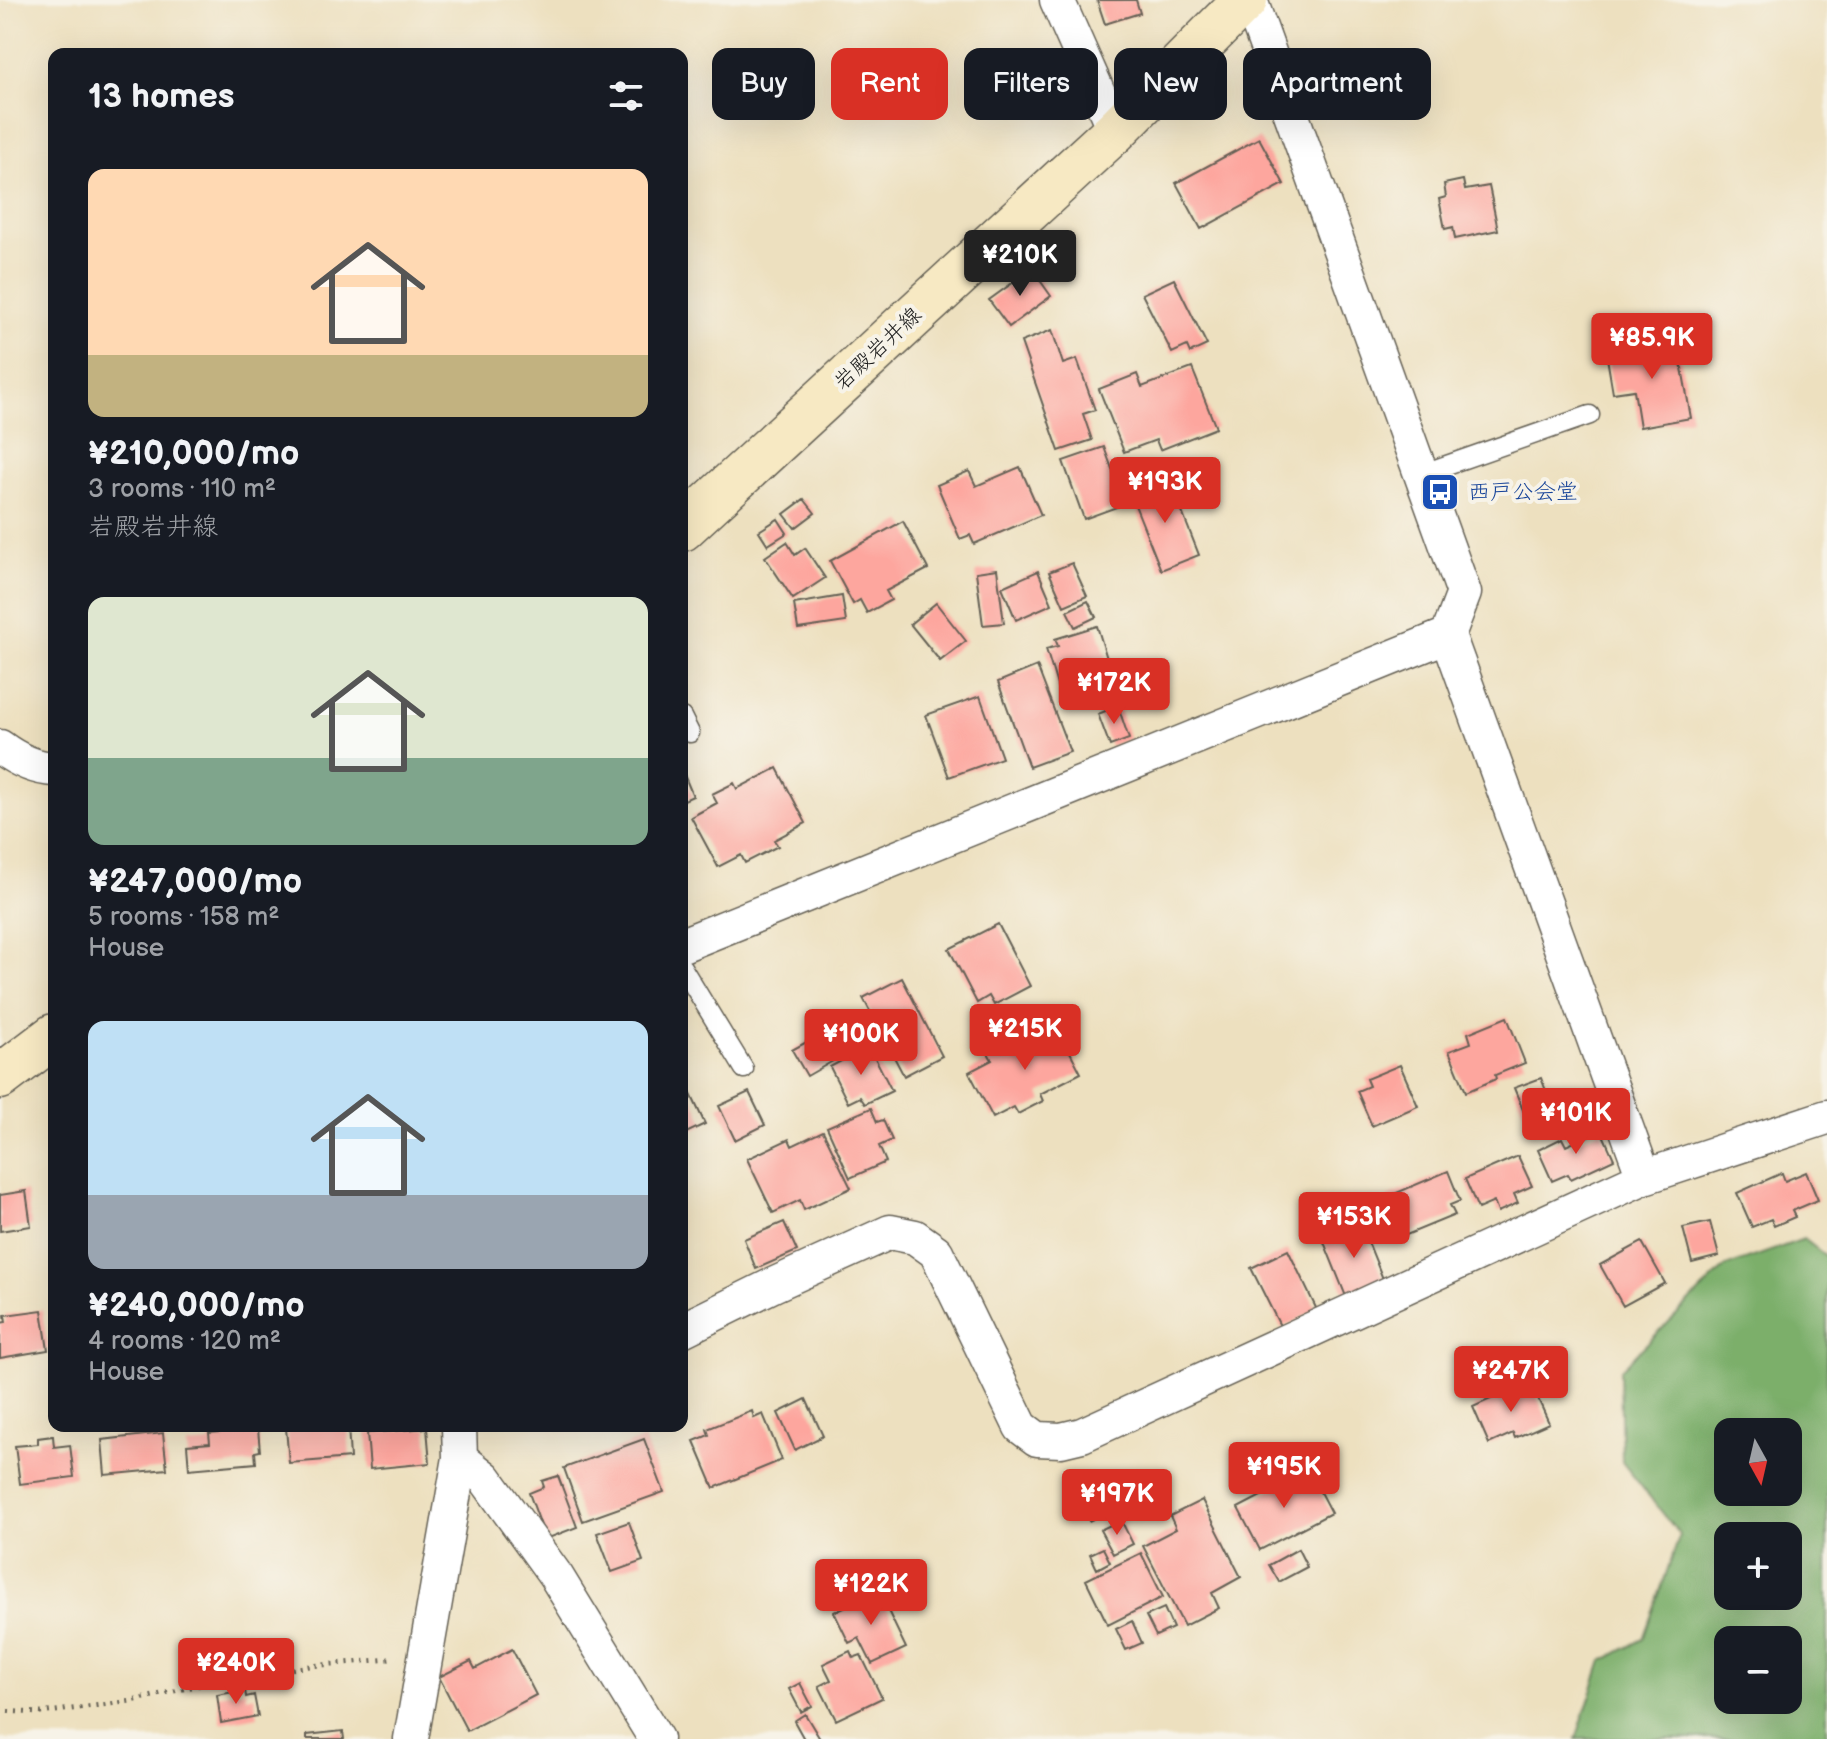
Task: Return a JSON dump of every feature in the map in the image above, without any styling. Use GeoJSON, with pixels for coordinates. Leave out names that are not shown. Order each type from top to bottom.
{"type":"FeatureCollection","features":[{"type":"Feature","properties":{"kind":"main road","name":"岩殿岩井線"},"geometry":{"type":"LineString","coordinates":[[688,523],[1115,131],[1248,0]]}},
{"type":"Feature","properties":{"kind":"main road"},"geometry":{"type":"LineString","coordinates":[[0,1077],[48,1041]]}},
{"type":"Feature","properties":{"kind":"street"},"geometry":{"type":"LineString","coordinates":[[1057,0],[1115,131]]}},
{"type":"Feature","properties":{"kind":"street"},"geometry":{"type":"LineString","coordinates":[[1248,0],[1464,593],[1448,635],[1644,1177]]}},
{"type":"Feature","properties":{"kind":"street"},"geometry":{"type":"LineString","coordinates":[[688,943],[1448,635]]}},
{"type":"Feature","properties":{"kind":"street"},"geometry":{"type":"LineString","coordinates":[[0,747],[38,768],[48,769]]}},
{"type":"Feature","properties":{"kind":"street"},"geometry":{"type":"LineString","coordinates":[[688,1327],[890,1232],[915,1237],[936,1252],[1021,1427],[1037,1439],[1061,1440],[1082,1435],[1644,1177],[1827,1117]]}},
{"type":"Feature","properties":{"kind":"street"},"geometry":{"type":"LineString","coordinates":[[411,1739],[460,1442]]}},
{"type":"Feature","properties":{"kind":"street"},"geometry":{"type":"LineString","coordinates":[[460,1442],[556,1576],[656,1739]]}},
{"type":"Feature","properties":{"kind":"lane"},"geometry":{"type":"LineString","coordinates":[[1421,474],[1590,415]]}},
{"type":"Feature","properties":{"kind":"lane"},"geometry":{"type":"LineString","coordinates":[[688,977],[744,1069]]}},
{"type":"Feature","properties":{"kind":"path"},"geometry":{"type":"LineString","coordinates":[[0,1711],[41,1713],[132,1701],[221,1680],[310,1666],[425,1655]]}},
{"type":"Feature","properties":{"kind":"green space"},"geometry":{"type":"Polygon","coordinates":[[[1804,1239],[1827,1257],[1827,1739],[1576,1739],[1602,1661],[1643,1639],[1680,1535],[1622,1462],[1620,1370],[1725,1267],[1804,1239]]]}},
{"type":"Feature","properties":{"kind":"building"},"geometry":{"type":"Polygon","coordinates":[[[1097,0],[1136,0],[1140,13],[1105,24],[1097,0]]]}},
{"type":"Feature","properties":{"kind":"building"},"geometry":{"type":"Polygon","coordinates":[[[1259,138],[1284,184],[1201,229],[1176,183],[1259,138]]]}},
{"type":"Feature","properties":{"kind":"building"},"geometry":{"type":"Polygon","coordinates":[[[1463,180],[1465,190],[1489,186],[1498,230],[1455,239],[1453,227],[1445,229],[1439,199],[1446,197],[1444,184],[1463,180]]]}},
{"type":"Feature","properties":{"kind":"building"},"geometry":{"type":"Polygon","coordinates":[[[1032,269],[1051,296],[1009,327],[989,300],[1032,269]]]}},
{"type":"Feature","properties":{"kind":"building"},"geometry":{"type":"Polygon","coordinates":[[[1174,279],[1207,345],[1190,353],[1187,346],[1172,353],[1142,294],[1174,279]]]}},
{"type":"Feature","properties":{"kind":"building"},"geometry":{"type":"Polygon","coordinates":[[[1052,330],[1063,364],[1077,359],[1095,410],[1083,414],[1092,440],[1059,451],[1021,342],[1052,330]]]}},
{"type":"Feature","properties":{"kind":"building"},"geometry":{"type":"Polygon","coordinates":[[[1677,340],[1691,418],[1640,427],[1634,390],[1613,393],[1606,352],[1677,340]]]}},
{"type":"Feature","properties":{"kind":"building"},"geometry":{"type":"Polygon","coordinates":[[[1192,368],[1216,428],[1160,450],[1156,440],[1124,452],[1099,389],[1137,374],[1142,387],[1192,368]]]}},
{"type":"Feature","properties":{"kind":"building"},"geometry":{"type":"Polygon","coordinates":[[[1104,447],[1125,504],[1084,519],[1063,461],[1104,447]]]}},
{"type":"Feature","properties":{"kind":"building"},"geometry":{"type":"Polygon","coordinates":[[[1020,467],[1041,515],[974,544],[970,535],[960,539],[937,485],[969,471],[976,486],[1020,467]]]}},
{"type":"Feature","properties":{"kind":"building"},"geometry":{"type":"Polygon","coordinates":[[[1169,479],[1199,555],[1161,570],[1131,495],[1169,479]]]}},
{"type":"Feature","properties":{"kind":"building"},"geometry":{"type":"Polygon","coordinates":[[[804,499],[815,513],[795,528],[784,514],[804,499]]]}},
{"type":"Feature","properties":{"kind":"building"},"geometry":{"type":"Polygon","coordinates":[[[778,519],[787,533],[768,545],[759,531],[778,519]]]}},
{"type":"Feature","properties":{"kind":"building"},"geometry":{"type":"Polygon","coordinates":[[[903,521],[928,569],[886,591],[891,600],[867,613],[860,600],[853,604],[830,561],[903,521]]]}},
{"type":"Feature","properties":{"kind":"building"},"geometry":{"type":"Polygon","coordinates":[[[787,542],[795,555],[805,548],[825,578],[793,599],[765,557],[787,542]]]}},
{"type":"Feature","properties":{"kind":"building"},"geometry":{"type":"Polygon","coordinates":[[[1072,563],[1087,596],[1064,606],[1049,572],[1072,563]]]}},
{"type":"Feature","properties":{"kind":"building"},"geometry":{"type":"Polygon","coordinates":[[[997,569],[1004,623],[983,625],[976,572],[997,569]]]}},
{"type":"Feature","properties":{"kind":"building"},"geometry":{"type":"Polygon","coordinates":[[[1038,571],[1052,604],[1016,620],[1002,587],[1038,571]]]}},
{"type":"Feature","properties":{"kind":"building"},"geometry":{"type":"Polygon","coordinates":[[[842,596],[846,622],[798,629],[794,604],[842,596]]]}},
{"type":"Feature","properties":{"kind":"building"},"geometry":{"type":"Polygon","coordinates":[[[1088,601],[1096,617],[1075,627],[1067,611],[1088,601]]]}},
{"type":"Feature","properties":{"kind":"building"},"geometry":{"type":"Polygon","coordinates":[[[936,603],[966,641],[940,661],[910,624],[936,603]]]}},
{"type":"Feature","properties":{"kind":"building"},"geometry":{"type":"Polygon","coordinates":[[[1097,626],[1113,678],[1060,695],[1046,649],[1058,646],[1055,639],[1097,626]]]}},
{"type":"Feature","properties":{"kind":"building"},"geometry":{"type":"Polygon","coordinates":[[[1037,666],[1070,752],[1029,767],[998,682],[1037,666]]]}},
{"type":"Feature","properties":{"kind":"building"},"geometry":{"type":"Polygon","coordinates":[[[980,696],[1002,758],[949,777],[926,715],[980,696]]]}},
{"type":"Feature","properties":{"kind":"building"},"geometry":{"type":"Polygon","coordinates":[[[1118,706],[1129,739],[1110,746],[1098,714],[1118,706]]]}},
{"type":"Feature","properties":{"kind":"building"},"geometry":{"type":"Polygon","coordinates":[[[777,768],[806,823],[774,840],[778,846],[745,863],[741,855],[718,867],[691,817],[717,803],[712,794],[734,783],[737,789],[777,768]]]}},
{"type":"Feature","properties":{"kind":"building"},"geometry":{"type":"Polygon","coordinates":[[[998,924],[1030,986],[994,1005],[989,996],[977,1003],[949,949],[998,924]]]}},
{"type":"Feature","properties":{"kind":"building"},"geometry":{"type":"Polygon","coordinates":[[[902,978],[942,1056],[904,1076],[863,998],[902,978]]]}},
{"type":"Feature","properties":{"kind":"building"},"geometry":{"type":"Polygon","coordinates":[[[852,1017],[866,1042],[807,1076],[792,1050],[852,1017]]]}},
{"type":"Feature","properties":{"kind":"building"},"geometry":{"type":"Polygon","coordinates":[[[1507,1017],[1525,1063],[1495,1075],[1496,1079],[1466,1092],[1449,1051],[1471,1043],[1468,1033],[1507,1017]]]}},
{"type":"Feature","properties":{"kind":"building"},"geometry":{"type":"Polygon","coordinates":[[[1055,1023],[1081,1073],[1040,1094],[1043,1101],[1018,1114],[1014,1107],[993,1118],[969,1072],[992,1060],[987,1051],[1000,1044],[1003,1051],[1055,1023]]]}},
{"type":"Feature","properties":{"kind":"building"},"geometry":{"type":"Polygon","coordinates":[[[869,1046],[892,1091],[865,1104],[860,1097],[848,1103],[830,1067],[869,1046]]]}},
{"type":"Feature","properties":{"kind":"building"},"geometry":{"type":"Polygon","coordinates":[[[1400,1065],[1418,1106],[1372,1126],[1357,1091],[1369,1086],[1366,1079],[1400,1065]]]}},
{"type":"Feature","properties":{"kind":"building"},"geometry":{"type":"Polygon","coordinates":[[[1541,1078],[1558,1121],[1532,1132],[1514,1088],[1541,1078]]]}},
{"type":"Feature","properties":{"kind":"building"},"geometry":{"type":"Polygon","coordinates":[[[688,1090],[705,1124],[688,1132],[688,1090]]]}},
{"type":"Feature","properties":{"kind":"building"},"geometry":{"type":"Polygon","coordinates":[[[749,1092],[765,1125],[735,1140],[719,1106],[749,1092]]]}},
{"type":"Feature","properties":{"kind":"building"},"geometry":{"type":"Polygon","coordinates":[[[871,1108],[877,1122],[883,1120],[892,1140],[879,1146],[886,1162],[850,1178],[827,1127],[871,1108]]]}},
{"type":"Feature","properties":{"kind":"building"},"geometry":{"type":"Polygon","coordinates":[[[1601,1130],[1614,1159],[1571,1179],[1568,1174],[1552,1181],[1538,1150],[1562,1138],[1566,1146],[1601,1130]]]}},
{"type":"Feature","properties":{"kind":"building"},"geometry":{"type":"Polygon","coordinates":[[[823,1131],[851,1188],[804,1210],[800,1200],[773,1213],[747,1159],[789,1139],[792,1146],[823,1131]]]}},
{"type":"Feature","properties":{"kind":"building"},"geometry":{"type":"Polygon","coordinates":[[[1518,1156],[1532,1186],[1514,1194],[1518,1203],[1498,1212],[1494,1202],[1478,1209],[1465,1179],[1518,1156]]]}},
{"type":"Feature","properties":{"kind":"building"},"geometry":{"type":"Polygon","coordinates":[[[1448,1171],[1460,1201],[1450,1205],[1455,1215],[1404,1236],[1387,1197],[1448,1171]]]}},
{"type":"Feature","properties":{"kind":"building"},"geometry":{"type":"Polygon","coordinates":[[[1806,1172],[1818,1200],[1792,1211],[1795,1217],[1774,1226],[1771,1219],[1752,1227],[1737,1193],[1782,1173],[1785,1181],[1806,1172]]]}},
{"type":"Feature","properties":{"kind":"building"},"geometry":{"type":"Polygon","coordinates":[[[26,1191],[31,1226],[0,1231],[0,1195],[26,1191]]]}},
{"type":"Feature","properties":{"kind":"building"},"geometry":{"type":"Polygon","coordinates":[[[784,1222],[797,1251],[756,1269],[744,1239],[784,1222]]]}},
{"type":"Feature","properties":{"kind":"building"},"geometry":{"type":"Polygon","coordinates":[[[1360,1222],[1385,1284],[1347,1299],[1322,1237],[1360,1222]]]}},
{"type":"Feature","properties":{"kind":"building"},"geometry":{"type":"Polygon","coordinates":[[[1710,1222],[1719,1256],[1692,1263],[1683,1228],[1710,1222]]]}},
{"type":"Feature","properties":{"kind":"building"},"geometry":{"type":"Polygon","coordinates":[[[1642,1242],[1665,1283],[1623,1306],[1600,1265],[1642,1242]]]}},
{"type":"Feature","properties":{"kind":"building"},"geometry":{"type":"Polygon","coordinates":[[[1288,1250],[1317,1310],[1281,1328],[1251,1268],[1288,1250]]]}},
{"type":"Feature","properties":{"kind":"building"},"geometry":{"type":"Polygon","coordinates":[[[42,1310],[48,1350],[0,1358],[0,1323],[6,1322],[5,1315],[42,1310]]]}},
{"type":"Feature","properties":{"kind":"building"},"geometry":{"type":"Polygon","coordinates":[[[1530,1381],[1549,1423],[1515,1438],[1513,1433],[1489,1444],[1473,1407],[1530,1381]]]}},
{"type":"Feature","properties":{"kind":"building"},"geometry":{"type":"Polygon","coordinates":[[[806,1399],[823,1436],[795,1450],[778,1413],[806,1399]]]}},
{"type":"Feature","properties":{"kind":"building"},"geometry":{"type":"Polygon","coordinates":[[[752,1411],[754,1418],[763,1414],[782,1460],[714,1488],[694,1441],[709,1435],[707,1429],[752,1411]]]}},
{"type":"Feature","properties":{"kind":"building"},"geometry":{"type":"Polygon","coordinates":[[[258,1432],[260,1451],[255,1452],[256,1463],[189,1469],[187,1445],[210,1443],[209,1433],[258,1432]]]}},
{"type":"Feature","properties":{"kind":"building"},"geometry":{"type":"Polygon","coordinates":[[[286,1432],[348,1432],[350,1458],[289,1463],[286,1432]]]}},
{"type":"Feature","properties":{"kind":"building"},"geometry":{"type":"Polygon","coordinates":[[[427,1432],[430,1463],[370,1469],[367,1433],[427,1432]]]}},
{"type":"Feature","properties":{"kind":"building"},"geometry":{"type":"Polygon","coordinates":[[[163,1433],[167,1469],[105,1475],[102,1440],[163,1433]]]}},
{"type":"Feature","properties":{"kind":"building"},"geometry":{"type":"Polygon","coordinates":[[[53,1436],[54,1447],[70,1445],[74,1477],[20,1484],[15,1446],[38,1444],[38,1438],[53,1436]]]}},
{"type":"Feature","properties":{"kind":"building"},"geometry":{"type":"Polygon","coordinates":[[[644,1439],[664,1492],[583,1521],[564,1468],[644,1439]]]}},
{"type":"Feature","properties":{"kind":"building"},"geometry":{"type":"Polygon","coordinates":[[[1309,1471],[1331,1513],[1260,1550],[1238,1508],[1309,1471]]]}},
{"type":"Feature","properties":{"kind":"building"},"geometry":{"type":"Polygon","coordinates":[[[558,1476],[577,1527],[546,1539],[529,1493],[544,1487],[542,1481],[558,1476]]]}},
{"type":"Feature","properties":{"kind":"building"},"geometry":{"type":"Polygon","coordinates":[[[1100,1490],[1110,1511],[1089,1521],[1079,1500],[1100,1490]]]}},
{"type":"Feature","properties":{"kind":"building"},"geometry":{"type":"Polygon","coordinates":[[[1202,1500],[1241,1577],[1212,1593],[1219,1608],[1184,1626],[1143,1546],[1176,1529],[1170,1516],[1202,1500]]]}},
{"type":"Feature","properties":{"kind":"building"},"geometry":{"type":"Polygon","coordinates":[[[1121,1520],[1133,1544],[1113,1554],[1100,1530],[1121,1520]]]}},
{"type":"Feature","properties":{"kind":"building"},"geometry":{"type":"Polygon","coordinates":[[[629,1522],[643,1561],[612,1572],[597,1533],[629,1522]]]}},
{"type":"Feature","properties":{"kind":"building"},"geometry":{"type":"Polygon","coordinates":[[[1103,1548],[1110,1562],[1097,1569],[1090,1554],[1103,1548]]]}},
{"type":"Feature","properties":{"kind":"building"},"geometry":{"type":"Polygon","coordinates":[[[1298,1549],[1307,1567],[1279,1582],[1269,1565],[1298,1549]]]}},
{"type":"Feature","properties":{"kind":"building"},"geometry":{"type":"Polygon","coordinates":[[[1141,1553],[1163,1597],[1108,1625],[1086,1580],[1141,1553]]]}},
{"type":"Feature","properties":{"kind":"building"},"geometry":{"type":"Polygon","coordinates":[[[878,1590],[906,1648],[872,1664],[859,1638],[849,1643],[834,1612],[878,1590]]]}},
{"type":"Feature","properties":{"kind":"building"},"geometry":{"type":"Polygon","coordinates":[[[1164,1608],[1173,1628],[1156,1636],[1146,1616],[1164,1608]]]}},
{"type":"Feature","properties":{"kind":"building"},"geometry":{"type":"Polygon","coordinates":[[[1132,1621],[1142,1643],[1126,1650],[1116,1629],[1132,1621]]]}},
{"type":"Feature","properties":{"kind":"building"},"geometry":{"type":"Polygon","coordinates":[[[512,1649],[536,1695],[467,1731],[439,1677],[471,1661],[475,1669],[512,1649]]]}},
{"type":"Feature","properties":{"kind":"building"},"geometry":{"type":"Polygon","coordinates":[[[850,1651],[853,1658],[861,1655],[882,1698],[836,1720],[819,1686],[831,1680],[823,1664],[850,1651]]]}},
{"type":"Feature","properties":{"kind":"building"},"geometry":{"type":"Polygon","coordinates":[[[800,1683],[812,1706],[801,1712],[789,1689],[800,1683]]]}},
{"type":"Feature","properties":{"kind":"building"},"geometry":{"type":"Polygon","coordinates":[[[245,1690],[246,1697],[254,1695],[258,1716],[221,1723],[217,1695],[245,1690]]]}},
{"type":"Feature","properties":{"kind":"building"},"geometry":{"type":"Polygon","coordinates":[[[805,1714],[820,1739],[804,1739],[794,1721],[805,1714]]]}},
{"type":"Feature","properties":{"kind":"building"},"geometry":{"type":"Polygon","coordinates":[[[343,1731],[344,1739],[307,1739],[307,1735],[343,1731]]]}},
{"type":"Feature","properties":{"kind":"place","name":"西戸公会堂"},"geometry":{"type":"Point","coordinates":[1440,492]}}]}
